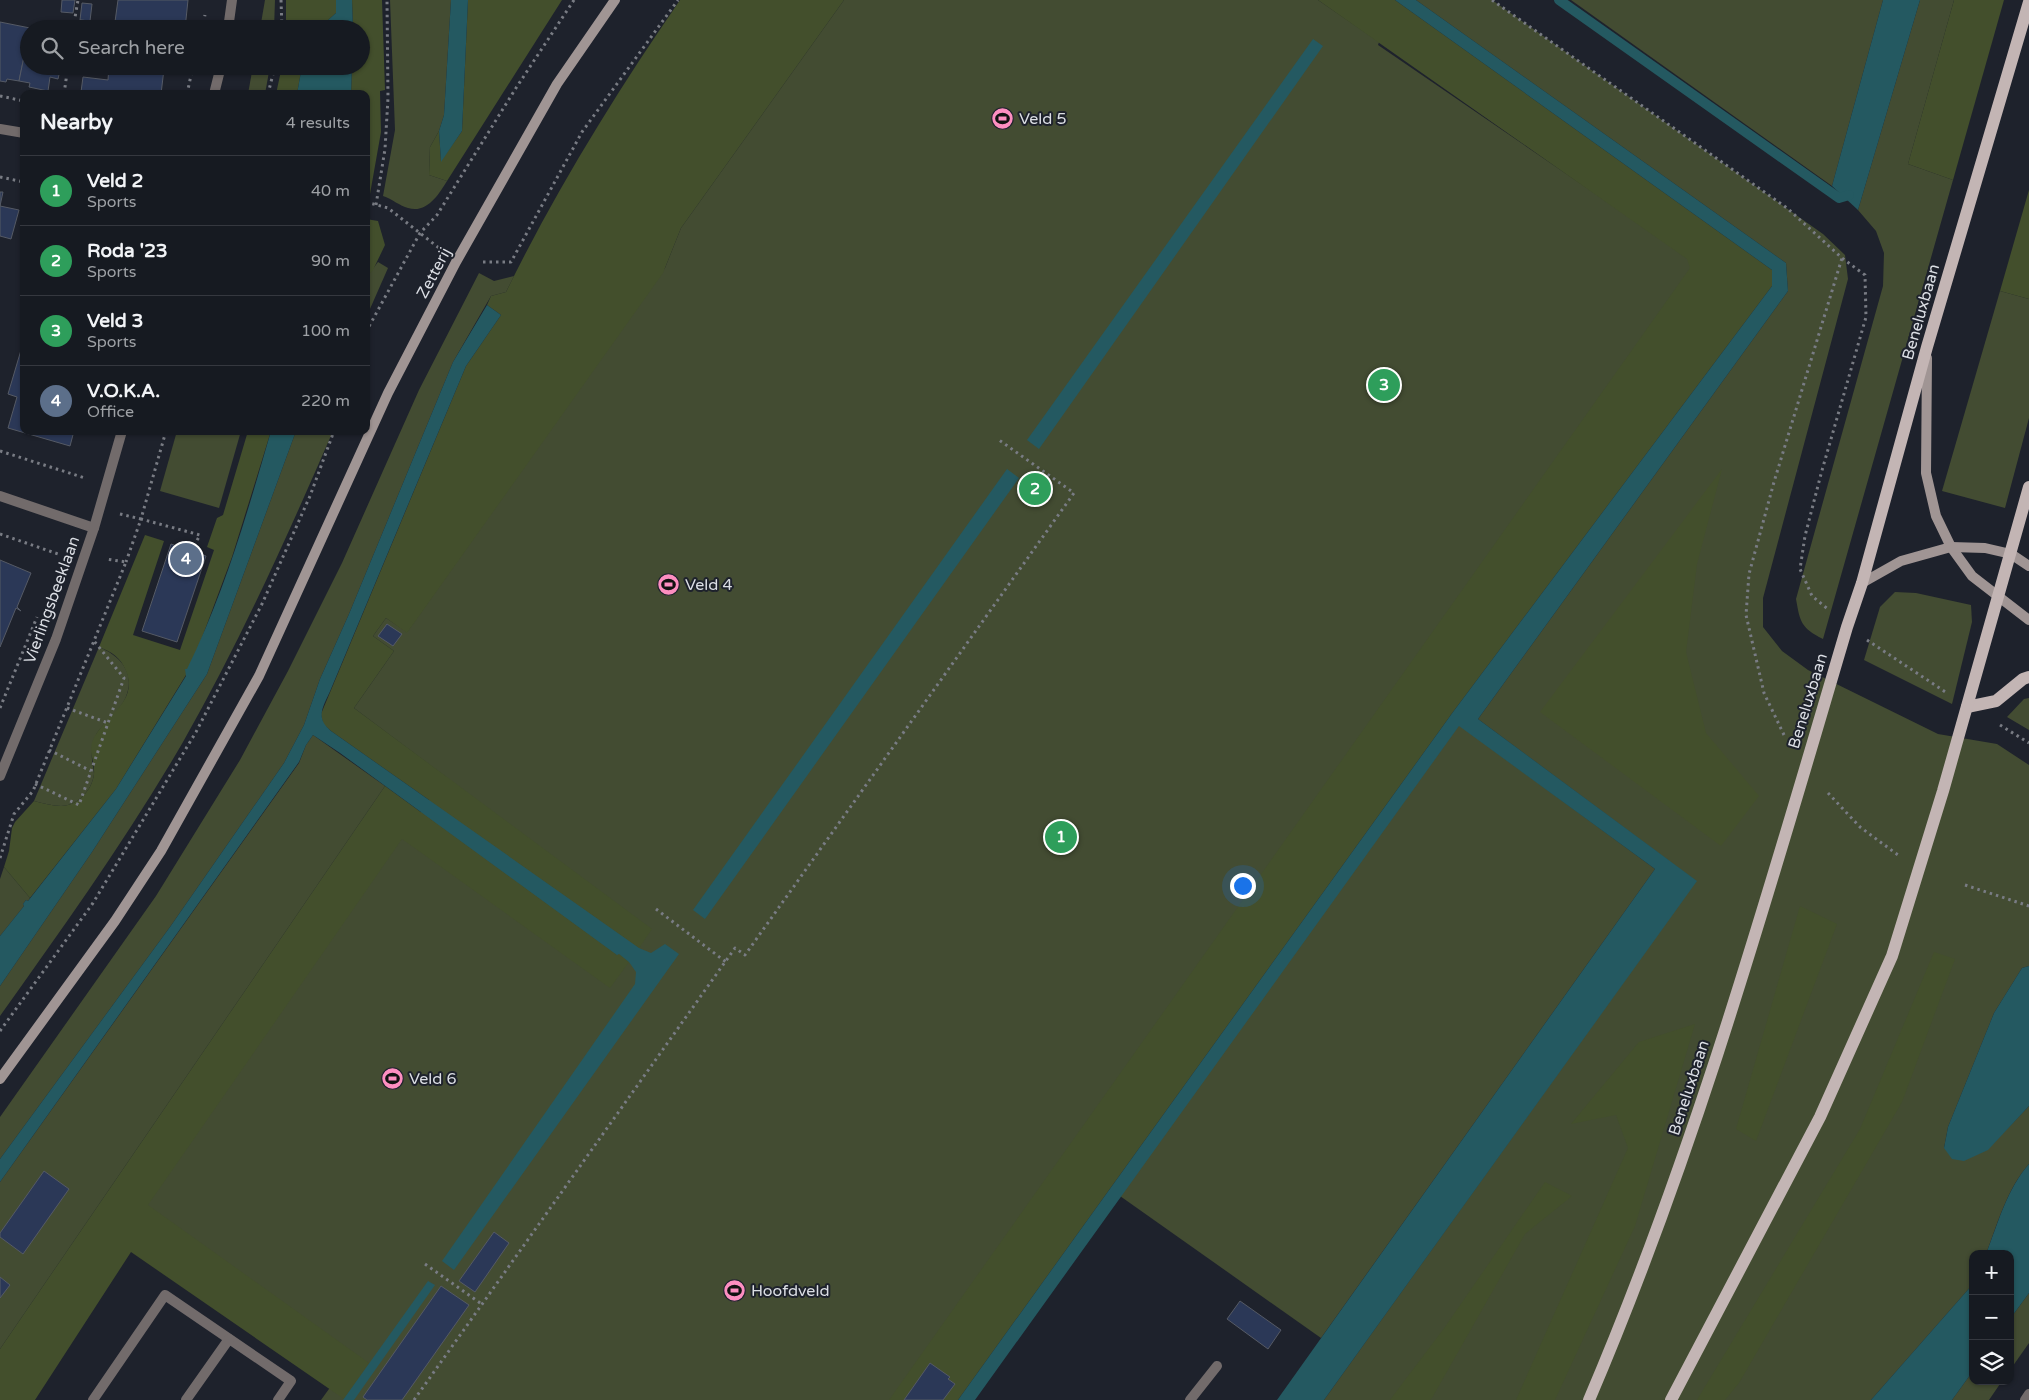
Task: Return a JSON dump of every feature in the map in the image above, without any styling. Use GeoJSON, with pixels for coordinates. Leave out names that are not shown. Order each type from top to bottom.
{"type":"FeatureCollection","features":[{"type":"Feature","properties":{"kind":"main road","name":"Beneluxbaan"},"geometry":{"type":"LineString","coordinates":[[1589,1400],[1620,1328],[1687,1147],[1755,933],[1862,583],[1927,347],[2029,2]]}},
{"type":"Feature","properties":{"kind":"main road"},"geometry":{"type":"LineString","coordinates":[[1671,1400],[1820,1116],[1892,956],[1967,707],[2029,487]]}},
{"type":"Feature","properties":{"kind":"main road"},"geometry":{"type":"LineString","coordinates":[[1967,707],[1996,701],[2029,676]]}},
{"type":"Feature","properties":{"kind":"street"},"geometry":{"type":"LineString","coordinates":[[229,20],[232,0]]}},
{"type":"Feature","properties":{"kind":"street","name":"Zetterij"},"geometry":{"type":"LineString","coordinates":[[370,432],[388,393],[456,262],[557,84],[615,0]]}},
{"type":"Feature","properties":{"kind":"street"},"geometry":{"type":"LineString","coordinates":[[215,90],[219,75]]}},
{"type":"Feature","properties":{"kind":"street"},"geometry":{"type":"LineString","coordinates":[[0,129],[20,132]]}},
{"type":"Feature","properties":{"kind":"street"},"geometry":{"type":"LineString","coordinates":[[1927,347],[1926,473],[1936,516],[1951,547],[1972,576],[2029,620]]}},
{"type":"Feature","properties":{"kind":"street","name":"Vierlingsbeeklaan"},"geometry":{"type":"LineString","coordinates":[[0,776],[56,639],[94,528],[121,435]]}},
{"type":"Feature","properties":{"kind":"street","name":"Zetterij"},"geometry":{"type":"LineString","coordinates":[[0,1079],[115,921],[161,851],[259,676],[369,435]]}},
{"type":"Feature","properties":{"kind":"street"},"geometry":{"type":"LineString","coordinates":[[0,496],[94,528]]}},
{"type":"Feature","properties":{"kind":"street"},"geometry":{"type":"LineString","coordinates":[[1862,583],[1901,561],[1951,547],[1985,548],[2011,554],[2029,566]]}},
{"type":"Feature","properties":{"kind":"street"},"geometry":{"type":"LineString","coordinates":[[93,1400],[165,1295],[290,1381],[278,1400]]}},
{"type":"Feature","properties":{"kind":"street"},"geometry":{"type":"LineString","coordinates":[[186,1400],[229,1339]]}},
{"type":"Feature","properties":{"kind":"street"},"geometry":{"type":"LineString","coordinates":[[1190,1400],[1218,1366]]}},
{"type":"Feature","properties":{"kind":"street"},"geometry":{"type":"LineString","coordinates":[[2024,1400],[2029,1394]]}},
{"type":"Feature","properties":{"kind":"path"},"geometry":{"type":"LineString","coordinates":[[75,20],[78,0]]}},
{"type":"Feature","properties":{"kind":"path"},"geometry":{"type":"LineString","coordinates":[[281,0],[282,20]]}},
{"type":"Feature","properties":{"kind":"path"},"geometry":{"type":"LineString","coordinates":[[376,204],[385,149],[388,98],[387,0]]}},
{"type":"Feature","properties":{"kind":"path"},"geometry":{"type":"LineString","coordinates":[[370,325],[420,233],[438,215],[516,88],[574,0]]}},
{"type":"Feature","properties":{"kind":"path"},"geometry":{"type":"LineString","coordinates":[[370,203],[388,208],[456,262],[511,262],[582,132],[678,0]]}},
{"type":"Feature","properties":{"kind":"path"},"geometry":{"type":"LineString","coordinates":[[1495,1],[1787,208],[1842,258],[1774,482],[1749,574],[1746,615],[1764,693],[1784,735]]}},
{"type":"Feature","properties":{"kind":"path"},"geometry":{"type":"LineString","coordinates":[[204,20],[206,7]]}},
{"type":"Feature","properties":{"kind":"path"},"geometry":{"type":"LineString","coordinates":[[65,90],[67,75]]}},
{"type":"Feature","properties":{"kind":"path"},"geometry":{"type":"LineString","coordinates":[[188,90],[191,75]]}},
{"type":"Feature","properties":{"kind":"path"},"geometry":{"type":"LineString","coordinates":[[269,90],[273,75]]}},
{"type":"Feature","properties":{"kind":"path"},"geometry":{"type":"LineString","coordinates":[[0,96],[20,100]]}},
{"type":"Feature","properties":{"kind":"path"},"geometry":{"type":"LineString","coordinates":[[0,177],[20,181]]}},
{"type":"Feature","properties":{"kind":"path"},"geometry":{"type":"LineString","coordinates":[[0,858],[14,814],[33,791],[126,562],[165,435]]}},
{"type":"Feature","properties":{"kind":"path"},"geometry":{"type":"LineString","coordinates":[[0,1031],[93,903],[196,732],[262,604],[310,496],[333,435]]}},
{"type":"Feature","properties":{"kind":"path"},"geometry":{"type":"LineString","coordinates":[[414,1400],[735,948],[745,956],[1074,493],[999,440]]}},
{"type":"Feature","properties":{"kind":"path"},"geometry":{"type":"LineString","coordinates":[[0,451],[106,484]]}},
{"type":"Feature","properties":{"kind":"path"},"geometry":{"type":"LineString","coordinates":[[99,508],[200,535],[191,551]]}},
{"type":"Feature","properties":{"kind":"path"},"geometry":{"type":"LineString","coordinates":[[57,564],[72,521]]}},
{"type":"Feature","properties":{"kind":"path"},"geometry":{"type":"LineString","coordinates":[[0,534],[61,554]]}},
{"type":"Feature","properties":{"kind":"path"},"geometry":{"type":"LineString","coordinates":[[84,555],[126,562]]}},
{"type":"Feature","properties":{"kind":"path"},"geometry":{"type":"LineString","coordinates":[[0,708],[41,608]]}},
{"type":"Feature","properties":{"kind":"path"},"geometry":{"type":"LineString","coordinates":[[36,784],[79,805],[124,678],[94,641]]}},
{"type":"Feature","properties":{"kind":"path"},"geometry":{"type":"LineString","coordinates":[[67,708],[108,723]]}},
{"type":"Feature","properties":{"kind":"path"},"geometry":{"type":"LineString","coordinates":[[49,750],[91,771]]}},
{"type":"Feature","properties":{"kind":"path"},"geometry":{"type":"LineString","coordinates":[[1828,794],[1860,827],[1898,856]]}},
{"type":"Feature","properties":{"kind":"path"},"geometry":{"type":"LineString","coordinates":[[1965,885],[2029,906]]}},
{"type":"Feature","properties":{"kind":"path"},"geometry":{"type":"LineString","coordinates":[[656,909],[726,962]]}},
{"type":"Feature","properties":{"kind":"path"},"geometry":{"type":"LineString","coordinates":[[425,1264],[483,1305]]}},
{"type":"Feature","properties":{"kind":"green space"},"geometry":{"type":"Polygon","coordinates":[[[265,0],[275,0],[274,20],[262,20],[265,0]]]}},
{"type":"Feature","properties":{"kind":"green space"},"geometry":{"type":"Polygon","coordinates":[[[286,0],[336,0],[336,13],[328,20],[286,20],[286,0]]]}},
{"type":"Feature","properties":{"kind":"green space"},"geometry":{"type":"Polygon","coordinates":[[[352,0],[382,0],[385,90],[380,91],[381,132],[370,194],[370,90],[351,90],[352,75],[370,75],[370,20],[353,20],[352,0]]]}},
{"type":"Feature","properties":{"kind":"green space"},"geometry":{"type":"Polygon","coordinates":[[[390,0],[451,0],[444,115],[439,131],[430,147],[429,175],[447,181],[432,202],[427,206],[415,209],[405,207],[383,196],[395,130],[390,0]]]}},
{"type":"Feature","properties":{"kind":"green space"},"geometry":{"type":"Polygon","coordinates":[[[468,0],[562,0],[447,181],[429,175],[430,147],[439,131],[441,161],[462,131],[468,0]]]}},
{"type":"Feature","properties":{"kind":"green space"},"geometry":{"type":"Polygon","coordinates":[[[680,0],[844,0],[681,228],[663,273],[407,633],[386,618],[373,636],[394,651],[354,708],[652,929],[639,948],[331,731],[323,724],[321,714],[466,366],[501,315],[487,305],[491,296],[506,292],[566,179],[633,71],[680,0]]]}},
{"type":"Feature","properties":{"kind":"green space"},"geometry":{"type":"Polygon","coordinates":[[[844,0],[1318,0],[1379,42],[1378,45],[1708,271],[951,1400],[321,1400],[347,1364],[137,1205],[446,777],[354,708],[394,651],[373,636],[386,618],[407,632],[665,268],[681,228],[844,0]]]}},
{"type":"Feature","properties":{"kind":"green space"},"geometry":{"type":"Polygon","coordinates":[[[1318,0],[1395,0],[1772,270],[1772,286],[1453,712],[958,1400],[889,1400],[1690,268],[1687,259],[1318,0]]]}},
{"type":"Feature","properties":{"kind":"green space"},"geometry":{"type":"Polygon","coordinates":[[[1416,0],[1492,0],[1823,234],[1845,255],[1848,279],[1763,598],[1763,627],[1782,651],[1808,670],[1938,734],[1997,744],[2029,765],[2029,966],[2022,968],[1994,1013],[1948,1127],[1944,1148],[1987,1150],[2029,1106],[2029,1164],[2009,1195],[1987,1250],[1969,1250],[1969,1289],[1871,1400],[1324,1400],[1696,881],[1478,719],[1788,291],[1786,263],[1416,0]]]}},
{"type":"Feature","properties":{"kind":"green space"},"geometry":{"type":"Polygon","coordinates":[[[1571,0],[1883,0],[1832,186],[1571,0]]]}},
{"type":"Feature","properties":{"kind":"green space"},"geometry":{"type":"Polygon","coordinates":[[[1920,0],[1954,0],[1908,164],[1953,180],[1823,639],[1803,624],[1800,619],[1796,599],[1883,286],[1884,253],[1876,231],[1858,210],[1920,0]]]}},
{"type":"Feature","properties":{"kind":"green space"},"geometry":{"type":"Polygon","coordinates":[[[1954,0],[2004,0],[1953,180],[1908,164],[1954,0]]]}},
{"type":"Feature","properties":{"kind":"green space"},"geometry":{"type":"Polygon","coordinates":[[[251,75],[268,75],[266,90],[249,90],[251,75]]]}},
{"type":"Feature","properties":{"kind":"green space"},"geometry":{"type":"Polygon","coordinates":[[[280,75],[300,75],[298,90],[277,90],[280,75]]]}},
{"type":"Feature","properties":{"kind":"green space"},"geometry":{"type":"Polygon","coordinates":[[[2029,190],[2029,299],[2000,291],[2029,190]]]}},
{"type":"Feature","properties":{"kind":"green space"},"geometry":{"type":"Polygon","coordinates":[[[370,220],[378,221],[385,245],[370,273],[370,220]]]}},
{"type":"Feature","properties":{"kind":"green space"},"geometry":{"type":"Polygon","coordinates":[[[378,262],[388,268],[370,309],[370,273],[378,262]]]}},
{"type":"Feature","properties":{"kind":"green space"},"geometry":{"type":"Polygon","coordinates":[[[479,273],[494,281],[514,276],[506,292],[491,296],[453,362],[349,614],[320,679],[304,725],[284,763],[170,927],[0,1159],[0,1117],[156,896],[240,760],[288,671],[342,563],[419,390],[479,273]]]}},
{"type":"Feature","properties":{"kind":"green space"},"geometry":{"type":"Polygon","coordinates":[[[2000,291],[2029,299],[2029,418],[2005,508],[1942,491],[2000,291]]]}},
{"type":"Feature","properties":{"kind":"green space"},"geometry":{"type":"Polygon","coordinates":[[[176,435],[240,435],[219,508],[160,491],[176,435]]]}},
{"type":"Feature","properties":{"kind":"green space"},"geometry":{"type":"Polygon","coordinates":[[[247,435],[270,435],[232,557],[186,675],[116,789],[30,898],[4,867],[9,851],[12,828],[34,801],[54,806],[73,803],[87,792],[93,780],[94,770],[91,749],[93,740],[98,731],[124,701],[128,692],[129,682],[124,666],[119,659],[112,653],[99,647],[145,535],[164,541],[133,635],[180,650],[214,550],[207,547],[217,518],[223,515],[247,435]]]}},
{"type":"Feature","properties":{"kind":"green space"},"geometry":{"type":"Polygon","coordinates":[[[295,435],[331,435],[243,628],[183,742],[95,881],[0,1016],[0,986],[92,852],[207,674],[295,435]]]}},
{"type":"Feature","properties":{"kind":"green space"},"geometry":{"type":"Polygon","coordinates":[[[1722,469],[1697,564],[1686,652],[1706,733],[1759,796],[1721,846],[1540,712],[1722,469]]]}},
{"type":"Feature","properties":{"kind":"green space"},"geometry":{"type":"Polygon","coordinates":[[[1895,592],[1916,593],[1971,605],[1972,622],[1952,704],[1864,660],[1880,607],[1895,592]]]}},
{"type":"Feature","properties":{"kind":"green space"},"geometry":{"type":"Polygon","coordinates":[[[99,647],[117,658],[123,665],[129,681],[128,690],[118,710],[96,735],[92,753],[93,780],[87,792],[73,803],[54,806],[34,801],[99,647]]]}},
{"type":"Feature","properties":{"kind":"green space"},"geometry":{"type":"Polygon","coordinates":[[[2029,698],[2029,730],[2007,717],[2024,699],[2029,698]]]}},
{"type":"Feature","properties":{"kind":"green space"},"geometry":{"type":"Polygon","coordinates":[[[1459,725],[1655,869],[1321,1338],[1120,1196],[1459,725]]]}},
{"type":"Feature","properties":{"kind":"green space"},"geometry":{"type":"Polygon","coordinates":[[[313,735],[385,786],[0,1349],[0,1182],[299,763],[306,745],[313,735]]]}},
{"type":"Feature","properties":{"kind":"green space"},"geometry":{"type":"Polygon","coordinates":[[[385,786],[629,962],[610,988],[402,839],[148,1205],[369,1363],[344,1399],[131,1252],[35,1400],[0,1400],[0,1349],[385,786]]]}},
{"type":"Feature","properties":{"kind":"green space"},"geometry":{"type":"Polygon","coordinates":[[[4,867],[30,898],[28,901],[26,900],[23,904],[24,906],[0,936],[0,879],[4,867]]]}},
{"type":"Feature","properties":{"kind":"green space"},"geometry":{"type":"Polygon","coordinates":[[[1800,906],[1837,924],[1756,1141],[1736,1129],[1800,906]]]}},
{"type":"Feature","properties":{"kind":"green space"},"geometry":{"type":"Polygon","coordinates":[[[1934,952],[1955,959],[1902,1102],[1739,1383],[1725,1400],[1697,1400],[1860,1129],[1934,952]]]}},
{"type":"Feature","properties":{"kind":"green space"},"geometry":{"type":"Polygon","coordinates":[[[1695,1024],[1635,1226],[1555,1400],[1516,1400],[1628,1148],[1616,1115],[1571,1124],[1639,1042],[1695,1024]]]}},
{"type":"Feature","properties":{"kind":"green space"},"geometry":{"type":"Polygon","coordinates":[[[1545,1182],[1572,1196],[1525,1234],[1432,1398],[1430,1400],[1390,1400],[1445,1327],[1545,1182]]]}},
{"type":"Feature","properties":{"kind":"green space"},"geometry":{"type":"Polygon","coordinates":[[[2029,1293],[2029,1343],[2014,1364],[2014,1340],[2014,1314],[2029,1293]]]}},
{"type":"Feature","properties":{"kind":"green space"},"geometry":{"type":"Polygon","coordinates":[[[1969,1377],[1969,1385],[1999,1385],[1989,1400],[1952,1400],[1969,1377]]]}},
{"type":"Feature","properties":{"kind":"water"},"geometry":{"type":"Polygon","coordinates":[[[336,0],[352,0],[353,20],[328,20],[336,13],[336,0]]]}},
{"type":"Feature","properties":{"kind":"water"},"geometry":{"type":"Polygon","coordinates":[[[451,0],[468,0],[462,131],[441,162],[439,131],[444,115],[451,0]]]}},
{"type":"Feature","properties":{"kind":"water"},"geometry":{"type":"Polygon","coordinates":[[[1395,0],[1416,0],[1786,263],[1788,291],[1478,719],[1697,881],[1324,1400],[1277,1400],[1655,869],[1459,726],[975,1400],[958,1400],[1453,712],[1772,286],[1772,270],[1395,0]]]}},
{"type":"Feature","properties":{"kind":"water"},"geometry":{"type":"Polygon","coordinates":[[[1883,0],[1920,0],[1858,210],[1832,186],[1883,0]]]}},
{"type":"Feature","properties":{"kind":"water"},"geometry":{"type":"Polygon","coordinates":[[[1313,39],[1323,46],[1039,449],[1027,440],[1313,39]]]}},
{"type":"Feature","properties":{"kind":"water"},"geometry":{"type":"Polygon","coordinates":[[[300,75],[352,75],[351,90],[298,90],[300,75]]]}},
{"type":"Feature","properties":{"kind":"water"},"geometry":{"type":"Polygon","coordinates":[[[487,305],[501,315],[466,366],[323,706],[323,721],[331,731],[639,948],[651,953],[665,944],[679,954],[454,1270],[442,1261],[635,984],[636,972],[629,962],[619,954],[617,955],[313,735],[306,745],[299,762],[0,1182],[0,1159],[170,927],[284,763],[304,725],[320,679],[349,614],[453,362],[487,305]]]}},
{"type":"Feature","properties":{"kind":"water"},"geometry":{"type":"Polygon","coordinates":[[[270,435],[295,435],[207,674],[92,852],[0,986],[0,936],[24,906],[23,904],[26,900],[28,901],[116,789],[186,676],[185,669],[187,669],[200,641],[224,582],[270,435]]]}},
{"type":"Feature","properties":{"kind":"water"},"geometry":{"type":"Polygon","coordinates":[[[1007,469],[1019,478],[705,919],[693,910],[1007,469]]]}},
{"type":"Feature","properties":{"kind":"water"},"geometry":{"type":"Polygon","coordinates":[[[2029,966],[2029,1106],[1988,1150],[1964,1161],[1952,1159],[1944,1148],[1948,1127],[1994,1013],[2022,968],[2029,966]]]}},
{"type":"Feature","properties":{"kind":"water"},"geometry":{"type":"Polygon","coordinates":[[[2029,1164],[2029,1293],[2014,1314],[2014,1250],[1987,1250],[2009,1195],[2029,1164]]]}},
{"type":"Feature","properties":{"kind":"water"},"geometry":{"type":"Polygon","coordinates":[[[428,1281],[435,1285],[354,1400],[343,1400],[428,1281]]]}},
{"type":"Feature","properties":{"kind":"water"},"geometry":{"type":"Polygon","coordinates":[[[1969,1289],[1969,1377],[1952,1400],[1871,1400],[1969,1289]]]}},
{"type":"Feature","properties":{"kind":"building"},"geometry":{"type":"Polygon","coordinates":[[[62,0],[75,0],[73,13],[61,12],[62,0]]]}},
{"type":"Feature","properties":{"kind":"building"},"geometry":{"type":"Polygon","coordinates":[[[118,0],[188,0],[186,20],[115,20],[118,0]]]}},
{"type":"Feature","properties":{"kind":"building"},"geometry":{"type":"Polygon","coordinates":[[[82,3],[92,4],[90,20],[80,20],[82,3]]]}},
{"type":"Feature","properties":{"kind":"building"},"geometry":{"type":"Polygon","coordinates":[[[0,22],[20,26],[20,75],[19,81],[7,79],[6,82],[0,81],[0,22]]]}},
{"type":"Feature","properties":{"kind":"building"},"geometry":{"type":"Polygon","coordinates":[[[20,75],[59,75],[58,79],[50,77],[48,90],[29,87],[30,83],[19,81],[20,75]]]}},
{"type":"Feature","properties":{"kind":"building"},"geometry":{"type":"Polygon","coordinates":[[[108,75],[163,75],[161,90],[81,90],[83,77],[108,80],[108,75]]]}},
{"type":"Feature","properties":{"kind":"building"},"geometry":{"type":"Polygon","coordinates":[[[0,192],[3,192],[0,206],[0,192]]]}},
{"type":"Feature","properties":{"kind":"building"},"geometry":{"type":"Polygon","coordinates":[[[0,206],[19,210],[11,239],[0,236],[0,206]]]}},
{"type":"Feature","properties":{"kind":"building"},"geometry":{"type":"Polygon","coordinates":[[[20,354],[20,431],[8,428],[17,397],[8,394],[20,354]]]}},
{"type":"Feature","properties":{"kind":"building"},"geometry":{"type":"Polygon","coordinates":[[[32,435],[73,435],[70,446],[32,435]]]}},
{"type":"Feature","properties":{"kind":"building"},"geometry":{"type":"Polygon","coordinates":[[[171,544],[206,556],[177,642],[142,631],[171,544]]]}},
{"type":"Feature","properties":{"kind":"building"},"geometry":{"type":"Polygon","coordinates":[[[0,560],[31,573],[17,607],[21,611],[16,608],[0,647],[0,560]]]}},
{"type":"Feature","properties":{"kind":"building"},"geometry":{"type":"Polygon","coordinates":[[[387,624],[402,634],[393,646],[378,636],[387,624]]]}},
{"type":"Feature","properties":{"kind":"building"},"geometry":{"type":"Polygon","coordinates":[[[44,1171],[69,1189],[23,1254],[0,1237],[0,1233],[44,1171]]]}},
{"type":"Feature","properties":{"kind":"building"},"geometry":{"type":"Polygon","coordinates":[[[494,1232],[509,1243],[475,1292],[459,1281],[494,1232]]]}},
{"type":"Feature","properties":{"kind":"building"},"geometry":{"type":"Polygon","coordinates":[[[0,1277],[10,1285],[0,1298],[0,1277]]]}},
{"type":"Feature","properties":{"kind":"building"},"geometry":{"type":"Polygon","coordinates":[[[441,1286],[469,1305],[402,1400],[367,1400],[363,1397],[441,1286]]]}},
{"type":"Feature","properties":{"kind":"building"},"geometry":{"type":"Polygon","coordinates":[[[1240,1301],[1281,1330],[1268,1349],[1227,1319],[1240,1301]]]}},
{"type":"Feature","properties":{"kind":"building"},"geometry":{"type":"Polygon","coordinates":[[[930,1363],[950,1377],[948,1379],[955,1384],[943,1400],[904,1400],[930,1363]]]}},
{"type":"Feature","properties":{"kind":"waterway"},"geometry":{"type":"LineString","coordinates":[[1559,0],[1839,198],[1849,195]]}},
{"type":"Feature","properties":{"kind":"place","name":"Veld 5"},"geometry":{"type":"Point","coordinates":[1003,119]}},
{"type":"Feature","properties":{"kind":"place","name":"Veld 3"},"geometry":{"type":"Point","coordinates":[1384,385]}},
{"type":"Feature","properties":{"kind":"place","name":"Roda '23"},"geometry":{"type":"Point","coordinates":[1035,489]}},
{"type":"Feature","properties":{"kind":"place","name":"V.O.K.A."},"geometry":{"type":"Point","coordinates":[186,559]}},
{"type":"Feature","properties":{"kind":"place","name":"Veld 4"},"geometry":{"type":"Point","coordinates":[669,585]}},
{"type":"Feature","properties":{"kind":"place","name":"Veld 2"},"geometry":{"type":"Point","coordinates":[1061,837]}},
{"type":"Feature","properties":{"kind":"place","name":"Veld 6"},"geometry":{"type":"Point","coordinates":[393,1079]}},
{"type":"Feature","properties":{"kind":"place","name":"Hoofdveld"},"geometry":{"type":"Point","coordinates":[735,1291]}}]}
